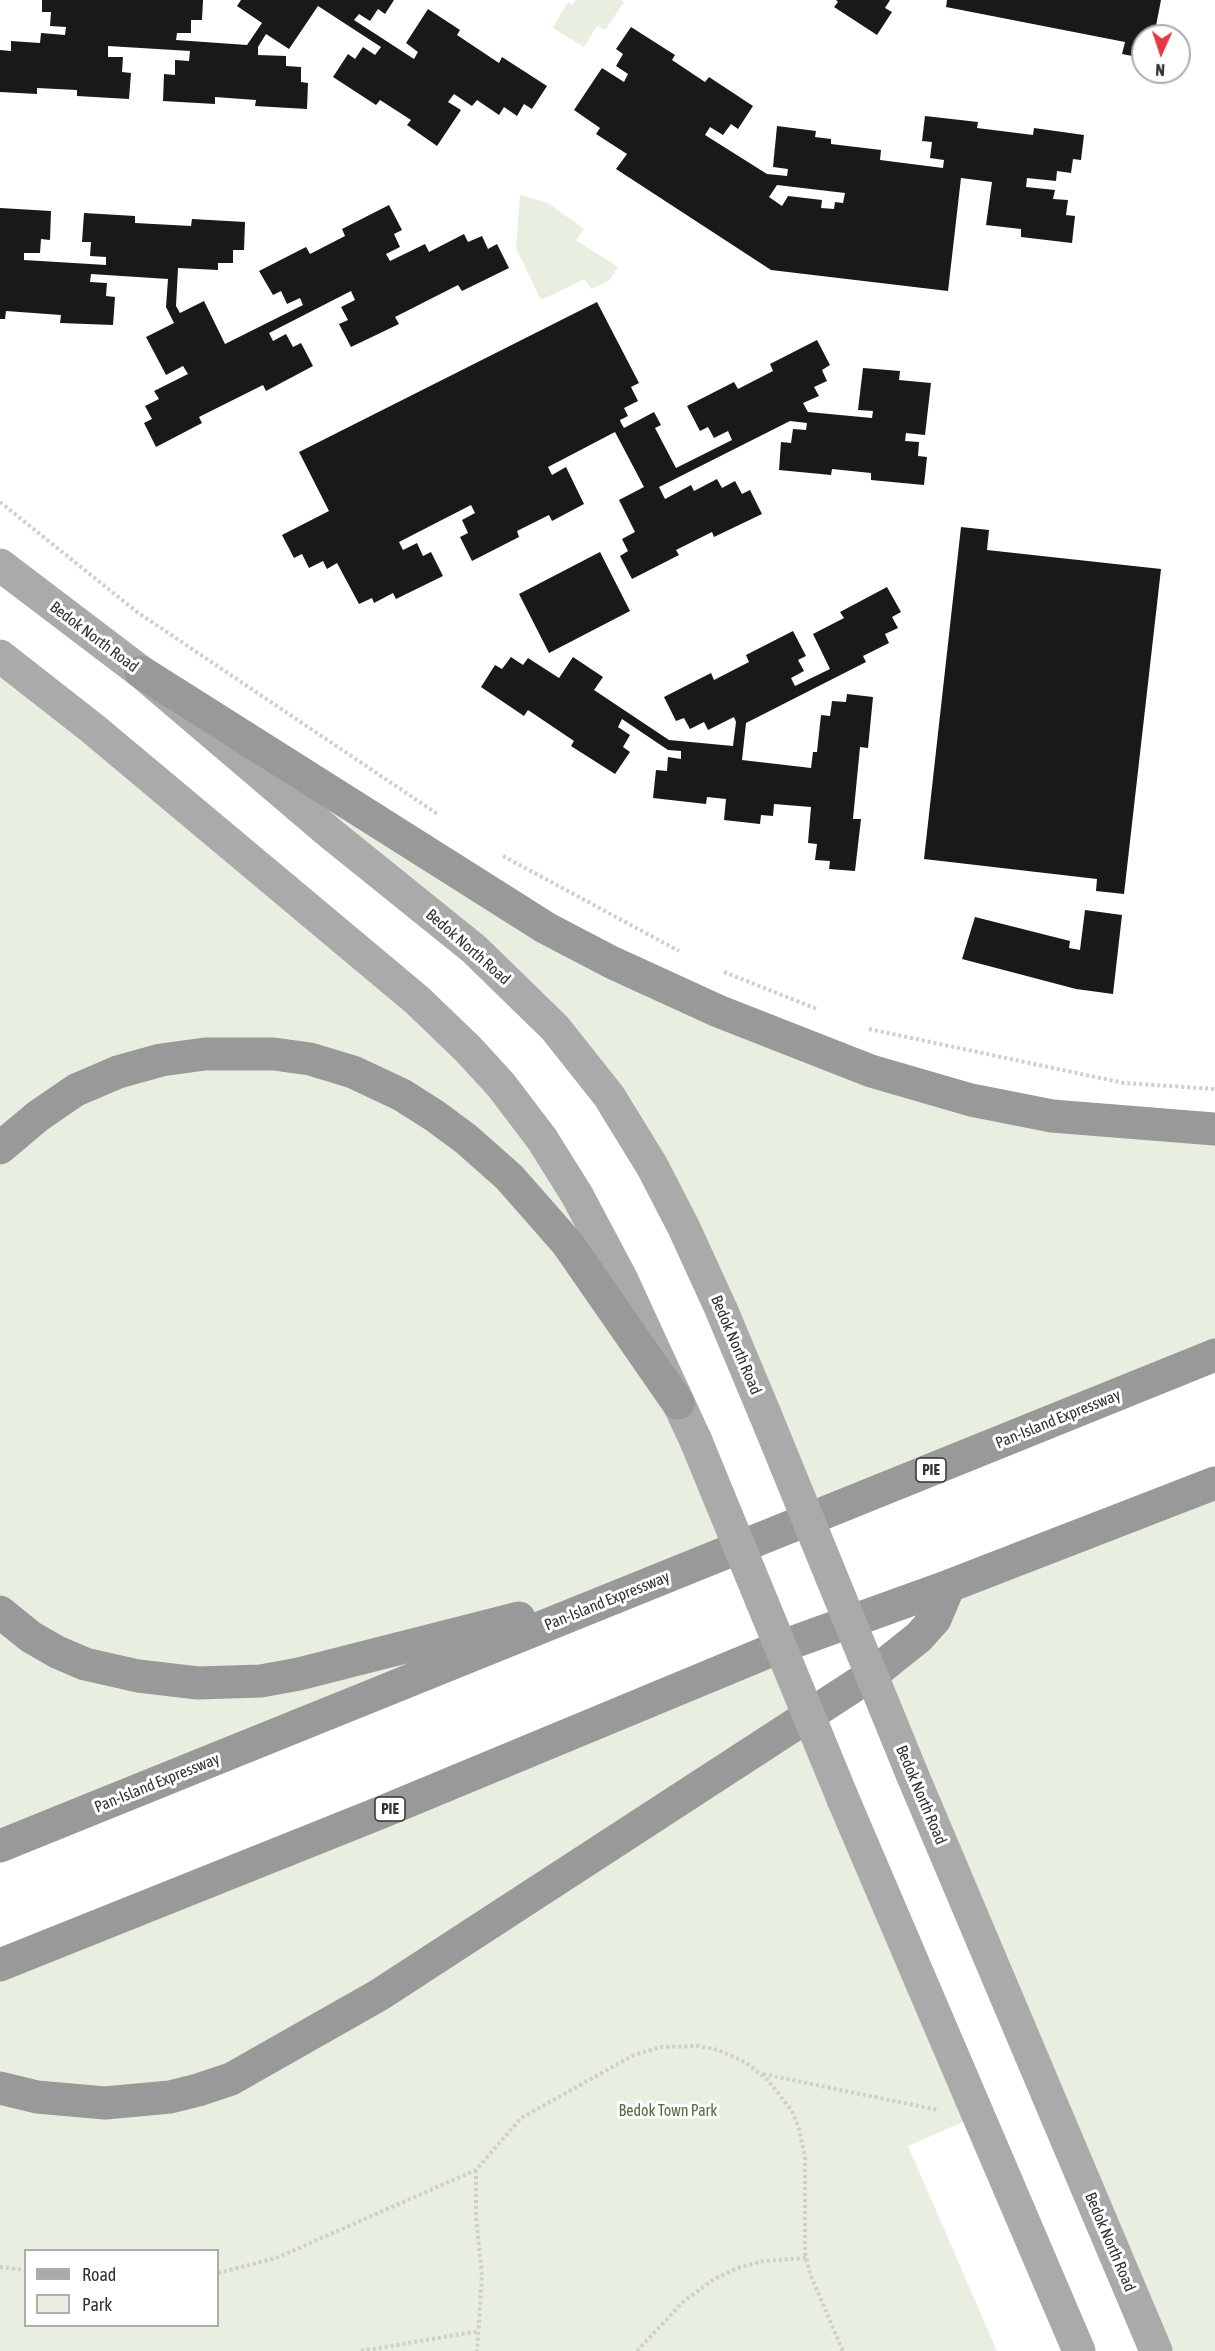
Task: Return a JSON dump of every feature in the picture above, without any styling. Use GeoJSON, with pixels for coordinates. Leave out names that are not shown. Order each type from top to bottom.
{"type":"FeatureCollection","features":[{"type":"Feature","properties":{"kind":"highway"},"geometry":{"type":"LineString","coordinates":[[141,672],[546,927],[611,962],[718,1011],[871,1071],[971,1101],[1072,1118],[1215,1129]]}},
{"type":"Feature","properties":{"kind":"highway"},"geometry":{"type":"LineString","coordinates":[[0,1148],[38,1116],[76,1090],[117,1072],[161,1060],[205,1054],[274,1054],[310,1059],[353,1072],[402,1095],[435,1116],[466,1139],[509,1177],[567,1243],[678,1403]]}},
{"type":"Feature","properties":{"kind":"highway","name":"Pan-Island Expressway"},"geometry":{"type":"LineString","coordinates":[[0,1846],[1215,1355]]}},
{"type":"Feature","properties":{"kind":"highway","name":"PIE"},"geometry":{"type":"LineString","coordinates":[[0,1965],[382,1812],[777,1648],[950,1586],[1215,1483]]}},
{"type":"Feature","properties":{"kind":"highway"},"geometry":{"type":"LineString","coordinates":[[0,1612],[31,1637],[57,1652],[100,1669],[178,1682],[229,1683],[261,1681],[337,1665],[647,1585]]}},
{"type":"Feature","properties":{"kind":"highway"},"geometry":{"type":"LineString","coordinates":[[0,2088],[60,2100],[124,2102],[189,2093],[223,2083],[378,1995],[874,1673],[912,1642],[935,1619],[950,1586]]}},
{"type":"Feature","properties":{"kind":"main road","name":"Bedok North Road"},"geometry":{"type":"LineString","coordinates":[[0,565],[141,672],[330,833],[474,949],[555,1028],[609,1096],[652,1166],[717,1299],[912,1774],[1156,2351]]}},
{"type":"Feature","properties":{"kind":"main road"},"geometry":{"type":"LineString","coordinates":[[0,656],[101,736],[417,1000],[468,1049],[501,1085],[542,1139],[577,1195],[621,1278],[696,1441],[843,1799],[1079,2351]]}},
{"type":"Feature","properties":{"kind":"path"},"geometry":{"type":"LineString","coordinates":[[0,502],[137,612],[444,819]]}},
{"type":"Feature","properties":{"kind":"path"},"geometry":{"type":"LineString","coordinates":[[494,851],[688,956]]}},
{"type":"Feature","properties":{"kind":"path"},"geometry":{"type":"LineString","coordinates":[[720,970],[827,1013]]}},
{"type":"Feature","properties":{"kind":"path"},"geometry":{"type":"LineString","coordinates":[[860,1026],[1124,1083],[1215,1089]]}},
{"type":"Feature","properties":{"kind":"path"},"geometry":{"type":"LineString","coordinates":[[219,2273],[276,2258],[477,2169],[521,2118],[641,2052],[670,2046],[699,2046],[728,2054],[761,2073],[792,2111],[802,2138],[806,2168],[804,2224],[810,2274],[843,2351]]}},
{"type":"Feature","properties":{"kind":"path"},"geometry":{"type":"LineString","coordinates":[[761,2073],[980,2119]]}},
{"type":"Feature","properties":{"kind":"path"},"geometry":{"type":"LineString","coordinates":[[477,2169],[476,2216],[482,2276],[477,2351]]}},
{"type":"Feature","properties":{"kind":"path"},"geometry":{"type":"LineString","coordinates":[[637,2351],[683,2302],[714,2279],[738,2268],[763,2261],[807,2258]]}},
{"type":"Feature","properties":{"kind":"path"},"geometry":{"type":"LineString","coordinates":[[0,2267],[24,2270]]}},
{"type":"Feature","properties":{"kind":"path"},"geometry":{"type":"LineString","coordinates":[[361,2351],[479,2331]]}},
{"type":"Feature","properties":{"kind":"green space"},"geometry":{"type":"Polygon","coordinates":[[[576,0],[621,0],[624,2],[605,30],[597,26],[584,47],[553,28],[568,2],[572,5],[576,0]]]}},
{"type":"Feature","properties":{"kind":"green space"},"geometry":{"type":"Polygon","coordinates":[[[520,195],[548,203],[584,229],[576,240],[618,267],[610,280],[591,289],[585,279],[541,300],[516,248],[520,195]]]}},
{"type":"Feature","properties":{"kind":"green space"},"geometry":{"type":"Polygon","coordinates":[[[0,656],[417,1000],[542,1139],[739,1548],[0,1846],[0,656]]]}},
{"type":"Feature","properties":{"kind":"green space"},"geometry":{"type":"Polygon","coordinates":[[[141,672],[516,909],[871,1071],[1215,1129],[1215,1355],[808,1520],[765,1414],[585,1063],[141,672]]]}},
{"type":"Feature","properties":{"kind":"green space"},"geometry":{"type":"Polygon","coordinates":[[[1215,1484],[1215,2351],[1156,2351],[874,1673],[949,1586],[1215,1484]]]}},
{"type":"Feature","properties":{"kind":"green space"},"geometry":{"type":"Polygon","coordinates":[[[777,1648],[805,1718],[215,2085],[0,2088],[0,1965],[777,1648]]]}},
{"type":"Feature","properties":{"kind":"green space","name":"Bedok Town Park"},"geometry":{"type":"Polygon","coordinates":[[[809,1734],[972,2118],[908,2146],[997,2351],[0,2351],[0,2102],[171,2110],[809,1734]]]}},
{"type":"Feature","properties":{"kind":"building"},"geometry":{"type":"Polygon","coordinates":[[[42,0],[203,0],[202,20],[191,20],[191,33],[177,33],[176,40],[247,45],[262,23],[237,6],[241,0],[394,0],[385,14],[378,9],[370,21],[359,14],[354,20],[414,59],[418,52],[406,43],[428,9],[460,30],[457,35],[499,63],[502,57],[547,86],[532,109],[524,104],[517,116],[504,107],[499,115],[477,100],[472,106],[454,94],[448,102],[461,110],[437,146],[407,125],[411,120],[380,100],[376,105],[333,77],[348,54],[355,59],[363,47],[375,55],[381,47],[318,6],[289,49],[266,34],[258,47],[258,55],[286,56],[286,66],[301,67],[301,82],[308,83],[307,109],[255,106],[256,100],[215,97],[215,104],[163,101],[164,74],[175,75],[175,60],[189,61],[190,51],[108,46],[108,57],[123,57],[122,72],[131,73],[129,99],[77,96],[77,90],[37,88],[37,94],[0,92],[0,50],[11,51],[11,41],[40,43],[41,33],[65,35],[66,27],[50,26],[51,12],[42,12],[42,0]]]}},
{"type":"Feature","properties":{"kind":"building"},"geometry":{"type":"Polygon","coordinates":[[[836,0],[890,0],[885,8],[892,12],[877,35],[834,7],[838,2],[836,0]]]}},
{"type":"Feature","properties":{"kind":"building"},"geometry":{"type":"Polygon","coordinates":[[[947,0],[1161,0],[1156,24],[1131,24],[1131,56],[1122,54],[1125,42],[946,7],[947,0]]]}},
{"type":"Feature","properties":{"kind":"building"},"geometry":{"type":"Polygon","coordinates":[[[631,27],[675,55],[672,60],[705,82],[709,77],[753,106],[738,129],[731,124],[723,135],[710,127],[705,135],[767,174],[787,176],[788,169],[773,167],[777,126],[816,131],[815,137],[831,139],[831,144],[881,150],[880,160],[943,168],[944,160],[930,158],[932,142],[922,141],[925,116],[978,122],[977,128],[1033,135],[1034,128],[1084,135],[1081,160],[1073,159],[1071,173],[1057,171],[1056,181],[1027,178],[1026,187],[1055,190],[1053,199],[1068,200],[1066,215],[1075,216],[1072,243],[1021,237],[1021,229],[986,225],[992,182],[961,178],[948,291],[771,270],[616,169],[627,154],[596,134],[600,128],[574,110],[602,68],[624,82],[628,74],[616,66],[623,54],[616,49],[631,27]],[[777,185],[769,197],[782,206],[788,196],[822,200],[821,208],[834,209],[835,202],[843,203],[845,193],[777,185]]]}},
{"type":"Feature","properties":{"kind":"building"},"geometry":{"type":"Polygon","coordinates":[[[389,205],[402,230],[394,234],[400,247],[386,254],[390,261],[425,244],[429,252],[464,234],[468,242],[482,236],[488,249],[497,244],[509,268],[462,291],[458,285],[395,317],[399,324],[351,347],[339,324],[348,320],[341,307],[355,300],[351,291],[269,333],[273,341],[286,334],[293,347],[301,343],[313,366],[266,391],[263,385],[199,417],[202,423],[156,447],[144,423],[152,419],[145,406],[159,399],[154,391],[188,374],[183,366],[166,375],[146,337],[174,323],[166,307],[168,279],[91,274],[90,282],[107,283],[106,296],[115,297],[113,325],[60,323],[61,315],[6,311],[5,319],[0,319],[0,208],[51,211],[50,240],[41,239],[40,253],[24,253],[24,260],[106,265],[106,257],[90,256],[91,242],[82,242],[84,213],[135,216],[135,223],[191,226],[192,219],[245,222],[244,250],[233,250],[233,263],[218,263],[218,270],[178,268],[176,306],[180,313],[204,301],[225,344],[303,305],[300,298],[287,304],[281,291],[273,295],[259,271],[306,247],[310,254],[345,236],[342,229],[389,205]]]}},
{"type":"Feature","properties":{"kind":"building"},"geometry":{"type":"Polygon","coordinates":[[[597,302],[639,383],[631,387],[638,401],[624,408],[628,416],[620,420],[621,423],[624,428],[654,412],[661,425],[655,428],[676,468],[732,440],[728,431],[714,438],[708,427],[700,431],[687,406],[734,382],[738,389],[773,371],[770,364],[817,340],[830,365],[822,370],[827,381],[814,387],[819,396],[803,403],[808,412],[872,418],[873,411],[858,410],[863,368],[900,371],[899,380],[931,383],[925,435],[906,433],[905,441],[919,442],[918,456],[927,457],[924,485],[871,480],[871,473],[832,469],[831,475],[779,470],[781,442],[791,443],[793,429],[806,430],[807,423],[790,421],[659,487],[665,499],[691,485],[694,491],[717,479],[722,488],[735,481],[742,494],[750,490],[762,514],[714,537],[712,532],[676,550],[679,555],[632,579],[620,556],[628,551],[622,539],[635,532],[619,500],[644,487],[615,432],[548,467],[552,475],[566,467],[584,504],[552,521],[549,515],[517,531],[519,537],[472,561],[460,537],[468,533],[462,520],[475,513],[471,505],[399,542],[403,550],[417,543],[423,556],[431,552],[443,576],[396,599],[393,593],[374,603],[372,598],[359,604],[337,563],[327,569],[323,561],[309,568],[302,554],[294,558],[282,535],[329,511],[299,452],[597,302]]]}},
{"type":"Feature","properties":{"kind":"building"},"geometry":{"type":"Polygon","coordinates":[[[961,527],[989,530],[987,550],[1161,569],[1124,894],[1096,891],[1097,879],[924,859],[961,527]]]}},
{"type":"Feature","properties":{"kind":"building"},"geometry":{"type":"Polygon","coordinates":[[[600,552],[630,611],[549,653],[519,594],[600,552]]]}},
{"type":"Feature","properties":{"kind":"building"},"geometry":{"type":"Polygon","coordinates":[[[887,587],[901,612],[892,617],[898,628],[885,634],[889,643],[863,656],[866,662],[746,723],[742,760],[811,768],[813,752],[817,752],[821,715],[830,716],[832,701],[846,702],[847,694],[873,697],[868,748],[860,747],[853,819],[861,819],[855,871],[829,869],[830,861],[815,860],[817,844],[808,843],[811,807],[774,804],[773,816],[761,815],[760,824],[724,820],[726,799],[707,797],[706,804],[653,798],[656,770],[667,771],[668,757],[681,759],[681,751],[668,750],[622,719],[618,727],[630,735],[623,747],[630,752],[615,774],[571,746],[574,741],[528,710],[524,716],[481,687],[495,665],[502,669],[511,657],[523,665],[528,658],[559,678],[573,657],[603,677],[594,690],[669,740],[733,746],[736,722],[734,717],[708,730],[704,722],[690,729],[684,718],[676,721],[664,697],[711,673],[714,680],[749,662],[746,655],[793,631],[806,656],[798,660],[804,671],[791,678],[795,686],[830,669],[813,634],[844,618],[840,612],[887,587]]]}},
{"type":"Feature","properties":{"kind":"building"},"geometry":{"type":"Polygon","coordinates":[[[1085,910],[1122,915],[1113,994],[1076,989],[962,959],[975,917],[1070,941],[1069,948],[1080,950],[1085,910]]]}}]}
